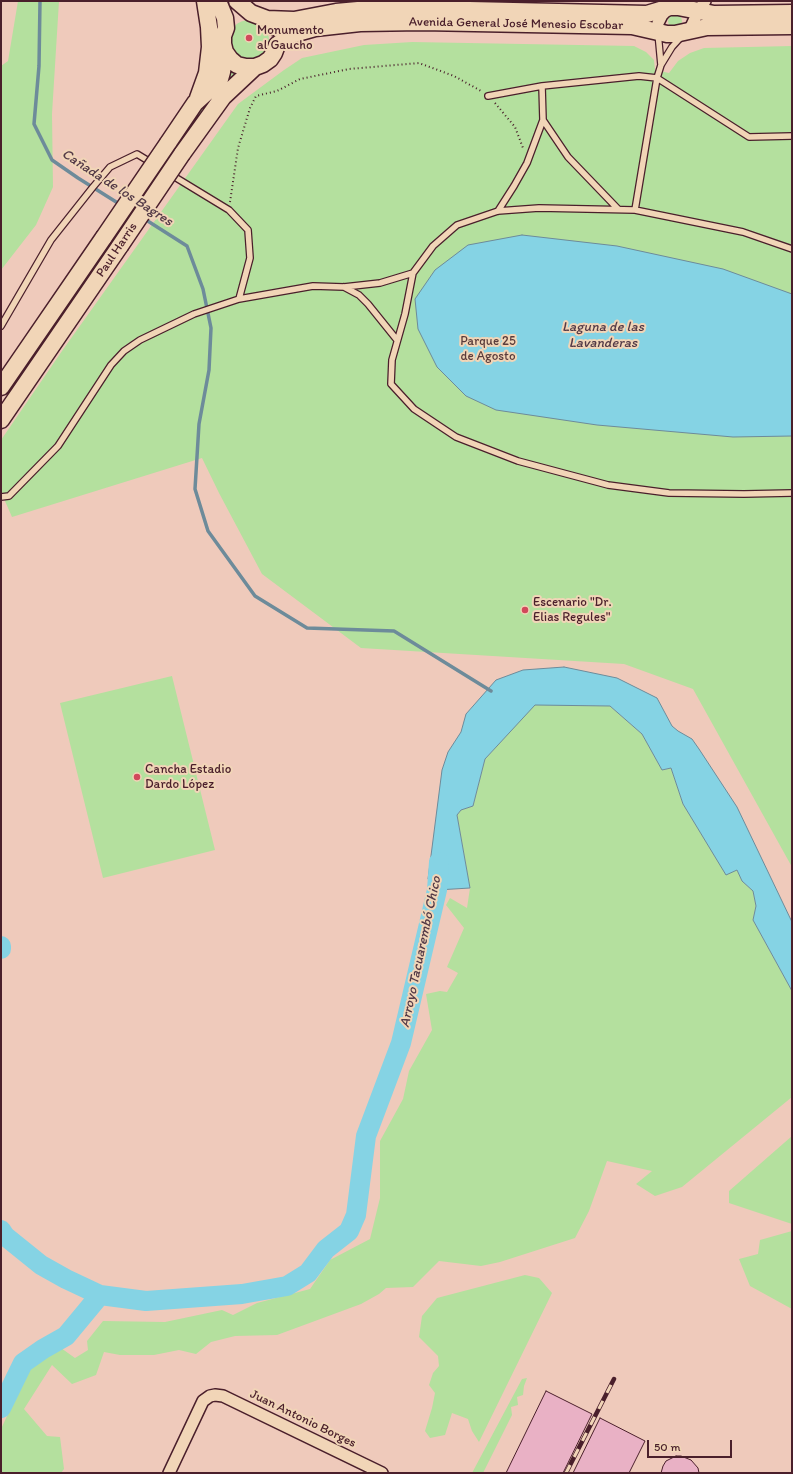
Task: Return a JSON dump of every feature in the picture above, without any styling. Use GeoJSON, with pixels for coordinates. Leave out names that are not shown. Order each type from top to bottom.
{"type":"FeatureCollection","features":[{"type":"Feature","properties":{"kind":"main road"},"geometry":{"type":"LineString","coordinates":[[195,103],[207,73],[210,47],[210,27],[205,1]]}},
{"type":"Feature","properties":{"kind":"main road"},"geometry":{"type":"LineString","coordinates":[[218,1],[226,28]]}},
{"type":"Feature","properties":{"kind":"main road"},"geometry":{"type":"LineString","coordinates":[[237,1],[251,13],[267,19],[274,26],[277,35],[277,45]]}},
{"type":"Feature","properties":{"kind":"main road","name":"Avenida General José Menesio Escobar"},"geometry":{"type":"LineString","coordinates":[[267,19],[294,20],[360,9],[647,14],[670,7],[686,8],[701,6],[714,14],[792,14]]}},
{"type":"Feature","properties":{"kind":"main road","name":"Avenida General José Menesio Escobar"},"geometry":{"type":"LineString","coordinates":[[255,67],[270,59],[277,45],[290,35],[315,28],[360,23],[423,11],[632,26],[667,34],[685,33],[707,27],[792,26]]}},
{"type":"Feature","properties":{"kind":"main road"},"geometry":{"type":"LineString","coordinates":[[251,13],[241,15],[232,20],[226,28],[223,36],[223,44],[225,52],[230,60],[238,65],[255,67]]}},
{"type":"Feature","properties":{"kind":"main road","name":"Paul Harris"},"geometry":{"type":"LineString","coordinates":[[1,387],[195,103],[220,79],[225,52]]}},
{"type":"Feature","properties":{"kind":"main road","name":"Paul Harris"},"geometry":{"type":"LineString","coordinates":[[1,420],[182,154],[224,97],[255,67]]}},
{"type":"Feature","properties":{"kind":"street"},"geometry":{"type":"LineString","coordinates":[[658,32],[658,24],[662,16],[670,7],[686,1]]}},
{"type":"Feature","properties":{"kind":"street"},"geometry":{"type":"LineString","coordinates":[[685,33],[691,26],[701,6]]}},
{"type":"Feature","properties":{"kind":"street","name":"Juan Antonio Borges"},"geometry":{"type":"LineString","coordinates":[[169,1473],[203,1401],[210,1396],[215,1395],[224,1396],[382,1473]]}},
{"type":"Feature","properties":{"kind":"lane"},"geometry":{"type":"LineString","coordinates":[[658,32],[661,65]]}},
{"type":"Feature","properties":{"kind":"lane"},"geometry":{"type":"LineString","coordinates":[[635,210],[657,78],[661,65],[672,47],[685,33]]}},
{"type":"Feature","properties":{"kind":"lane"},"geometry":{"type":"LineString","coordinates":[[488,96],[542,86],[639,76],[657,78],[749,137],[792,136]]}},
{"type":"Feature","properties":{"kind":"lane"},"geometry":{"type":"LineString","coordinates":[[498,211],[527,163],[543,120],[542,86]]}},
{"type":"Feature","properties":{"kind":"lane"},"geometry":{"type":"LineString","coordinates":[[543,120],[568,157],[618,209]]}},
{"type":"Feature","properties":{"kind":"lane"},"geometry":{"type":"LineString","coordinates":[[1,326],[51,240],[110,167],[137,154],[229,210],[248,230],[250,258],[239,299]]}},
{"type":"Feature","properties":{"kind":"lane"},"geometry":{"type":"LineString","coordinates":[[792,249],[743,232],[635,210],[539,208],[498,211],[457,226],[433,246],[413,273],[392,360],[391,384],[414,409],[456,437],[518,461],[608,485],[669,493],[792,493]]}},
{"type":"Feature","properties":{"kind":"lane"},"geometry":{"type":"LineString","coordinates":[[1,497],[9,496],[58,446],[110,365],[124,351],[140,340],[194,314],[239,299],[313,286],[344,287],[380,283],[413,273]]}},
{"type":"Feature","properties":{"kind":"lane"},"geometry":{"type":"LineString","coordinates":[[344,287],[360,296],[397,340]]}},
{"type":"Feature","properties":{"kind":"path"},"geometry":{"type":"LineString","coordinates":[[229,210],[238,148],[250,108],[256,96],[277,91],[300,79],[349,69],[419,63],[454,76],[488,96],[515,127],[524,150],[527,163]]}},
{"type":"Feature","properties":{"kind":"green space"},"geometry":{"type":"Polygon","coordinates":[[[18,1],[59,1],[52,114],[53,187],[36,225],[1,270],[1,66],[8,61],[18,1]]]}},
{"type":"Feature","properties":{"kind":"green space"},"geometry":{"type":"Polygon","coordinates":[[[672,14],[678,14],[682,18],[682,24],[678,28],[672,28],[668,24],[668,18],[672,14]]]}},
{"type":"Feature","properties":{"kind":"green space"},"geometry":{"type":"Polygon","coordinates":[[[249,20],[257,22],[263,26],[267,32],[269,40],[267,48],[263,54],[257,58],[249,60],[241,58],[235,54],[231,48],[229,40],[231,32],[235,26],[241,22],[249,20]]]}},
{"type":"Feature","properties":{"kind":"green space","name":"Parque 25 de Agosto"},"geometry":{"type":"Polygon","coordinates":[[[412,42],[634,46],[646,52],[654,60],[655,70],[669,73],[678,61],[690,53],[704,48],[792,46],[792,867],[693,689],[624,664],[361,648],[262,574],[202,458],[12,517],[1,492],[1,440],[62,351],[238,104],[302,58],[364,45],[412,42]]]}},
{"type":"Feature","properties":{"kind":"green space"},"geometry":{"type":"Polygon","coordinates":[[[232,66],[243,71],[172,154],[171,153],[199,108],[229,75],[232,66]]]}},
{"type":"Feature","properties":{"kind":"green space","name":"Cancha Estadio Dardo López"},"geometry":{"type":"Polygon","coordinates":[[[172,676],[215,850],[103,878],[60,703],[172,676]]]}},
{"type":"Feature","properties":{"kind":"green space"},"geometry":{"type":"Polygon","coordinates":[[[535,704],[610,706],[642,734],[662,770],[671,768],[683,804],[726,874],[737,870],[742,881],[753,891],[756,906],[753,920],[792,991],[792,1097],[682,1187],[655,1196],[636,1184],[652,1171],[607,1161],[589,1211],[575,1238],[500,1262],[481,1266],[439,1261],[413,1287],[386,1288],[379,1294],[361,1304],[277,1335],[235,1336],[211,1342],[196,1354],[179,1350],[154,1355],[120,1355],[104,1352],[96,1375],[72,1384],[52,1365],[24,1409],[47,1436],[60,1437],[64,1469],[61,1473],[1,1473],[1,1429],[29,1369],[61,1348],[75,1358],[88,1350],[87,1341],[103,1321],[165,1322],[222,1310],[233,1315],[257,1303],[310,1289],[330,1260],[370,1239],[380,1198],[380,1141],[403,1099],[409,1071],[432,1030],[426,994],[440,991],[447,992],[458,973],[447,967],[464,928],[446,905],[450,898],[467,908],[470,888],[457,815],[461,810],[473,806],[485,759],[535,704]]]}},
{"type":"Feature","properties":{"kind":"green space"},"geometry":{"type":"Polygon","coordinates":[[[792,1136],[792,1224],[729,1203],[729,1191],[792,1136]]]}},
{"type":"Feature","properties":{"kind":"green space"},"geometry":{"type":"Polygon","coordinates":[[[792,1231],[792,1309],[750,1286],[739,1259],[758,1254],[760,1240],[792,1231]]]}},
{"type":"Feature","properties":{"kind":"green space"},"geometry":{"type":"Polygon","coordinates":[[[525,1275],[539,1278],[552,1293],[479,1442],[472,1431],[468,1419],[452,1413],[445,1435],[430,1438],[425,1431],[435,1393],[429,1385],[433,1373],[439,1366],[438,1356],[419,1337],[422,1316],[437,1298],[525,1275]]]}},
{"type":"Feature","properties":{"kind":"green space"},"geometry":{"type":"Polygon","coordinates":[[[527,1378],[523,1395],[517,1397],[518,1405],[511,1407],[512,1415],[483,1473],[472,1473],[522,1379],[527,1378]]]}},
{"type":"Feature","properties":{"kind":"water","name":"Laguna de las Lavanderas"},"geometry":{"type":"Polygon","coordinates":[[[522,235],[617,246],[723,269],[792,294],[792,436],[733,437],[597,425],[496,410],[466,396],[437,367],[418,329],[415,299],[435,270],[468,245],[522,235]]]}},
{"type":"Feature","properties":{"kind":"water"},"geometry":{"type":"Polygon","coordinates":[[[564,667],[617,678],[657,698],[672,726],[692,739],[737,807],[792,922],[792,991],[753,920],[756,906],[753,891],[742,881],[737,870],[726,875],[683,804],[671,768],[662,770],[642,734],[610,706],[535,705],[485,759],[473,806],[461,810],[457,815],[470,888],[437,890],[428,879],[442,770],[448,752],[461,732],[466,714],[496,680],[523,670],[564,667]]]}},
{"type":"Feature","properties":{"kind":"building"},"geometry":{"type":"Polygon","coordinates":[[[546,1391],[592,1414],[563,1473],[506,1473],[546,1391]]]}},
{"type":"Feature","properties":{"kind":"building"},"geometry":{"type":"Polygon","coordinates":[[[600,1418],[645,1441],[629,1473],[573,1473],[600,1418]]]}},
{"type":"Feature","properties":{"kind":"building"},"geometry":{"type":"Polygon","coordinates":[[[676,1456],[681,1456],[691,1460],[698,1468],[699,1473],[661,1473],[666,1461],[676,1456]]]}},
{"type":"Feature","properties":{"kind":"waterway","name":"Cañada de los Bagres"},"geometry":{"type":"LineString","coordinates":[[40,1],[39,66],[34,124],[52,160],[121,205]]}},
{"type":"Feature","properties":{"kind":"waterway"},"geometry":{"type":"LineString","coordinates":[[143,218],[187,246],[203,289],[211,328],[209,370],[199,424],[195,489],[208,531],[255,596],[307,628],[394,631],[491,691]]}},
{"type":"Feature","properties":{"kind":"waterway","name":"Arroyo Tacuarembó Chico"},"geometry":{"type":"LineString","coordinates":[[1,1230],[5,1236],[41,1265],[100,1295],[146,1301],[242,1294],[287,1286],[308,1273],[326,1249],[349,1231],[356,1215],[366,1136],[401,1043],[437,890],[439,862]]}},
{"type":"Feature","properties":{"kind":"waterway"},"geometry":{"type":"LineString","coordinates":[[1,1408],[23,1363],[43,1349],[66,1336],[100,1295]]}},
{"type":"Feature","properties":{"kind":"railway"},"geometry":{"type":"LineString","coordinates":[[566,1473],[614,1379]]}},
{"type":"Feature","properties":{"kind":"place","name":"Monumento al Gaucho"},"geometry":{"type":"Point","coordinates":[249,38]}},
{"type":"Feature","properties":{"kind":"place","name":"Escenario \"Dr. Elias Regules\""},"geometry":{"type":"Point","coordinates":[525,610]}},
{"type":"Feature","properties":{"kind":"place","name":"Cancha Estadio Dardo López"},"geometry":{"type":"Point","coordinates":[137,777]}}]}
